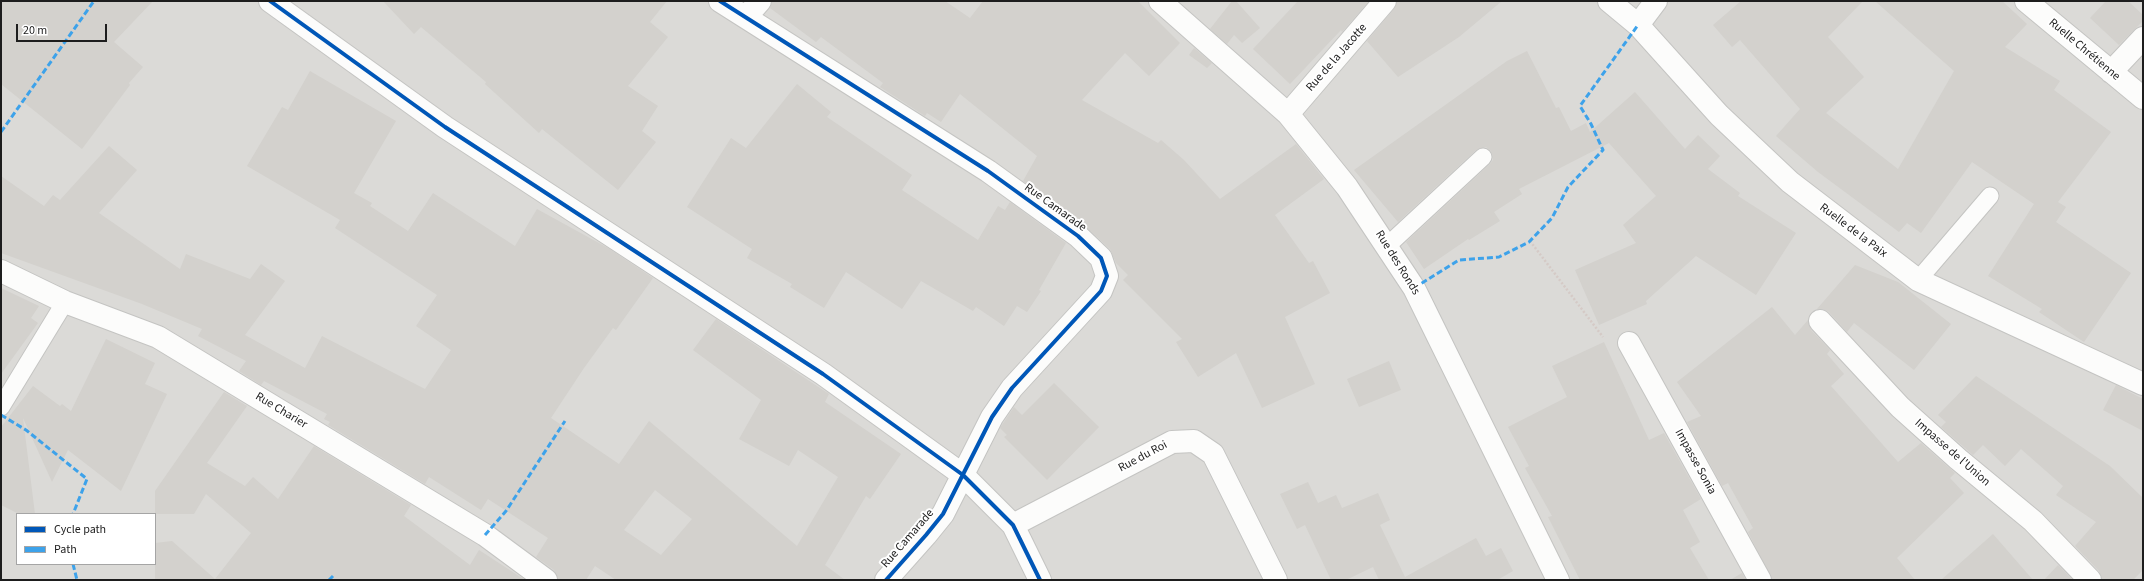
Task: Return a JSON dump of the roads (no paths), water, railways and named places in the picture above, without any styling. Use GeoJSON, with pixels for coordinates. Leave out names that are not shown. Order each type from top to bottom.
{"type":"FeatureCollection","features":[{"type":"Feature","properties":{"kind":"street"},"geometry":{"type":"LineString","coordinates":[[270,1],[445,127],[823,374],[963,475],[1013,526],[1040,580]]}},
{"type":"Feature","properties":{"kind":"street","name":"Rue Camarade"},"geometry":{"type":"LineString","coordinates":[[720,1],[988,171],[1078,236],[1101,258],[1107,276],[1101,291],[1012,388],[992,417],[943,514],[926,536],[886,580]]}},
{"type":"Feature","properties":{"kind":"street"},"geometry":{"type":"LineString","coordinates":[[746,17],[760,1]]}},
{"type":"Feature","properties":{"kind":"street","name":"Rue des Ronds"},"geometry":{"type":"LineString","coordinates":[[1160,1],[1288,114],[1347,188],[1387,246],[1414,288],[1558,580]]}},
{"type":"Feature","properties":{"kind":"street","name":"Rue de la Jacotte"},"geometry":{"type":"LineString","coordinates":[[1288,114],[1385,1]]}},
{"type":"Feature","properties":{"kind":"street","name":"Ruelle de la Paix"},"geometry":{"type":"LineString","coordinates":[[1609,1],[1638,25],[1719,115],[1790,182],[1918,280],[2143,384]]}},
{"type":"Feature","properties":{"kind":"street"},"geometry":{"type":"LineString","coordinates":[[1638,25],[1656,1]]}},
{"type":"Feature","properties":{"kind":"street","name":"Ruelle Chrétienne"},"geometry":{"type":"LineString","coordinates":[[2026,1],[2143,98]]}},
{"type":"Feature","properties":{"kind":"street"},"geometry":{"type":"LineString","coordinates":[[2111,72],[2143,38]]}},
{"type":"Feature","properties":{"kind":"street","name":"Rue Charier"},"geometry":{"type":"LineString","coordinates":[[1,271],[65,302],[158,336],[484,535],[546,580]]}},
{"type":"Feature","properties":{"kind":"street","name":"Impasse de l'Union"},"geometry":{"type":"LineString","coordinates":[[1820,321],[1900,407],[1958,459],[2033,521],[2090,580]]}},
{"type":"Feature","properties":{"kind":"street","name":"Impasse Sonia"},"geometry":{"type":"LineString","coordinates":[[1629,344],[1760,580]]}},
{"type":"Feature","properties":{"kind":"street","name":"Rue du Roi"},"geometry":{"type":"LineString","coordinates":[[1013,526],[1172,442],[1194,441],[1212,454],[1276,580]]}},
{"type":"Feature","properties":{"kind":"lane"},"geometry":{"type":"LineString","coordinates":[[1387,246],[1483,157]]}},
{"type":"Feature","properties":{"kind":"lane"},"geometry":{"type":"LineString","coordinates":[[1918,280],[1990,196]]}},
{"type":"Feature","properties":{"kind":"lane"},"geometry":{"type":"LineString","coordinates":[[1,407],[65,302]]}}]}
